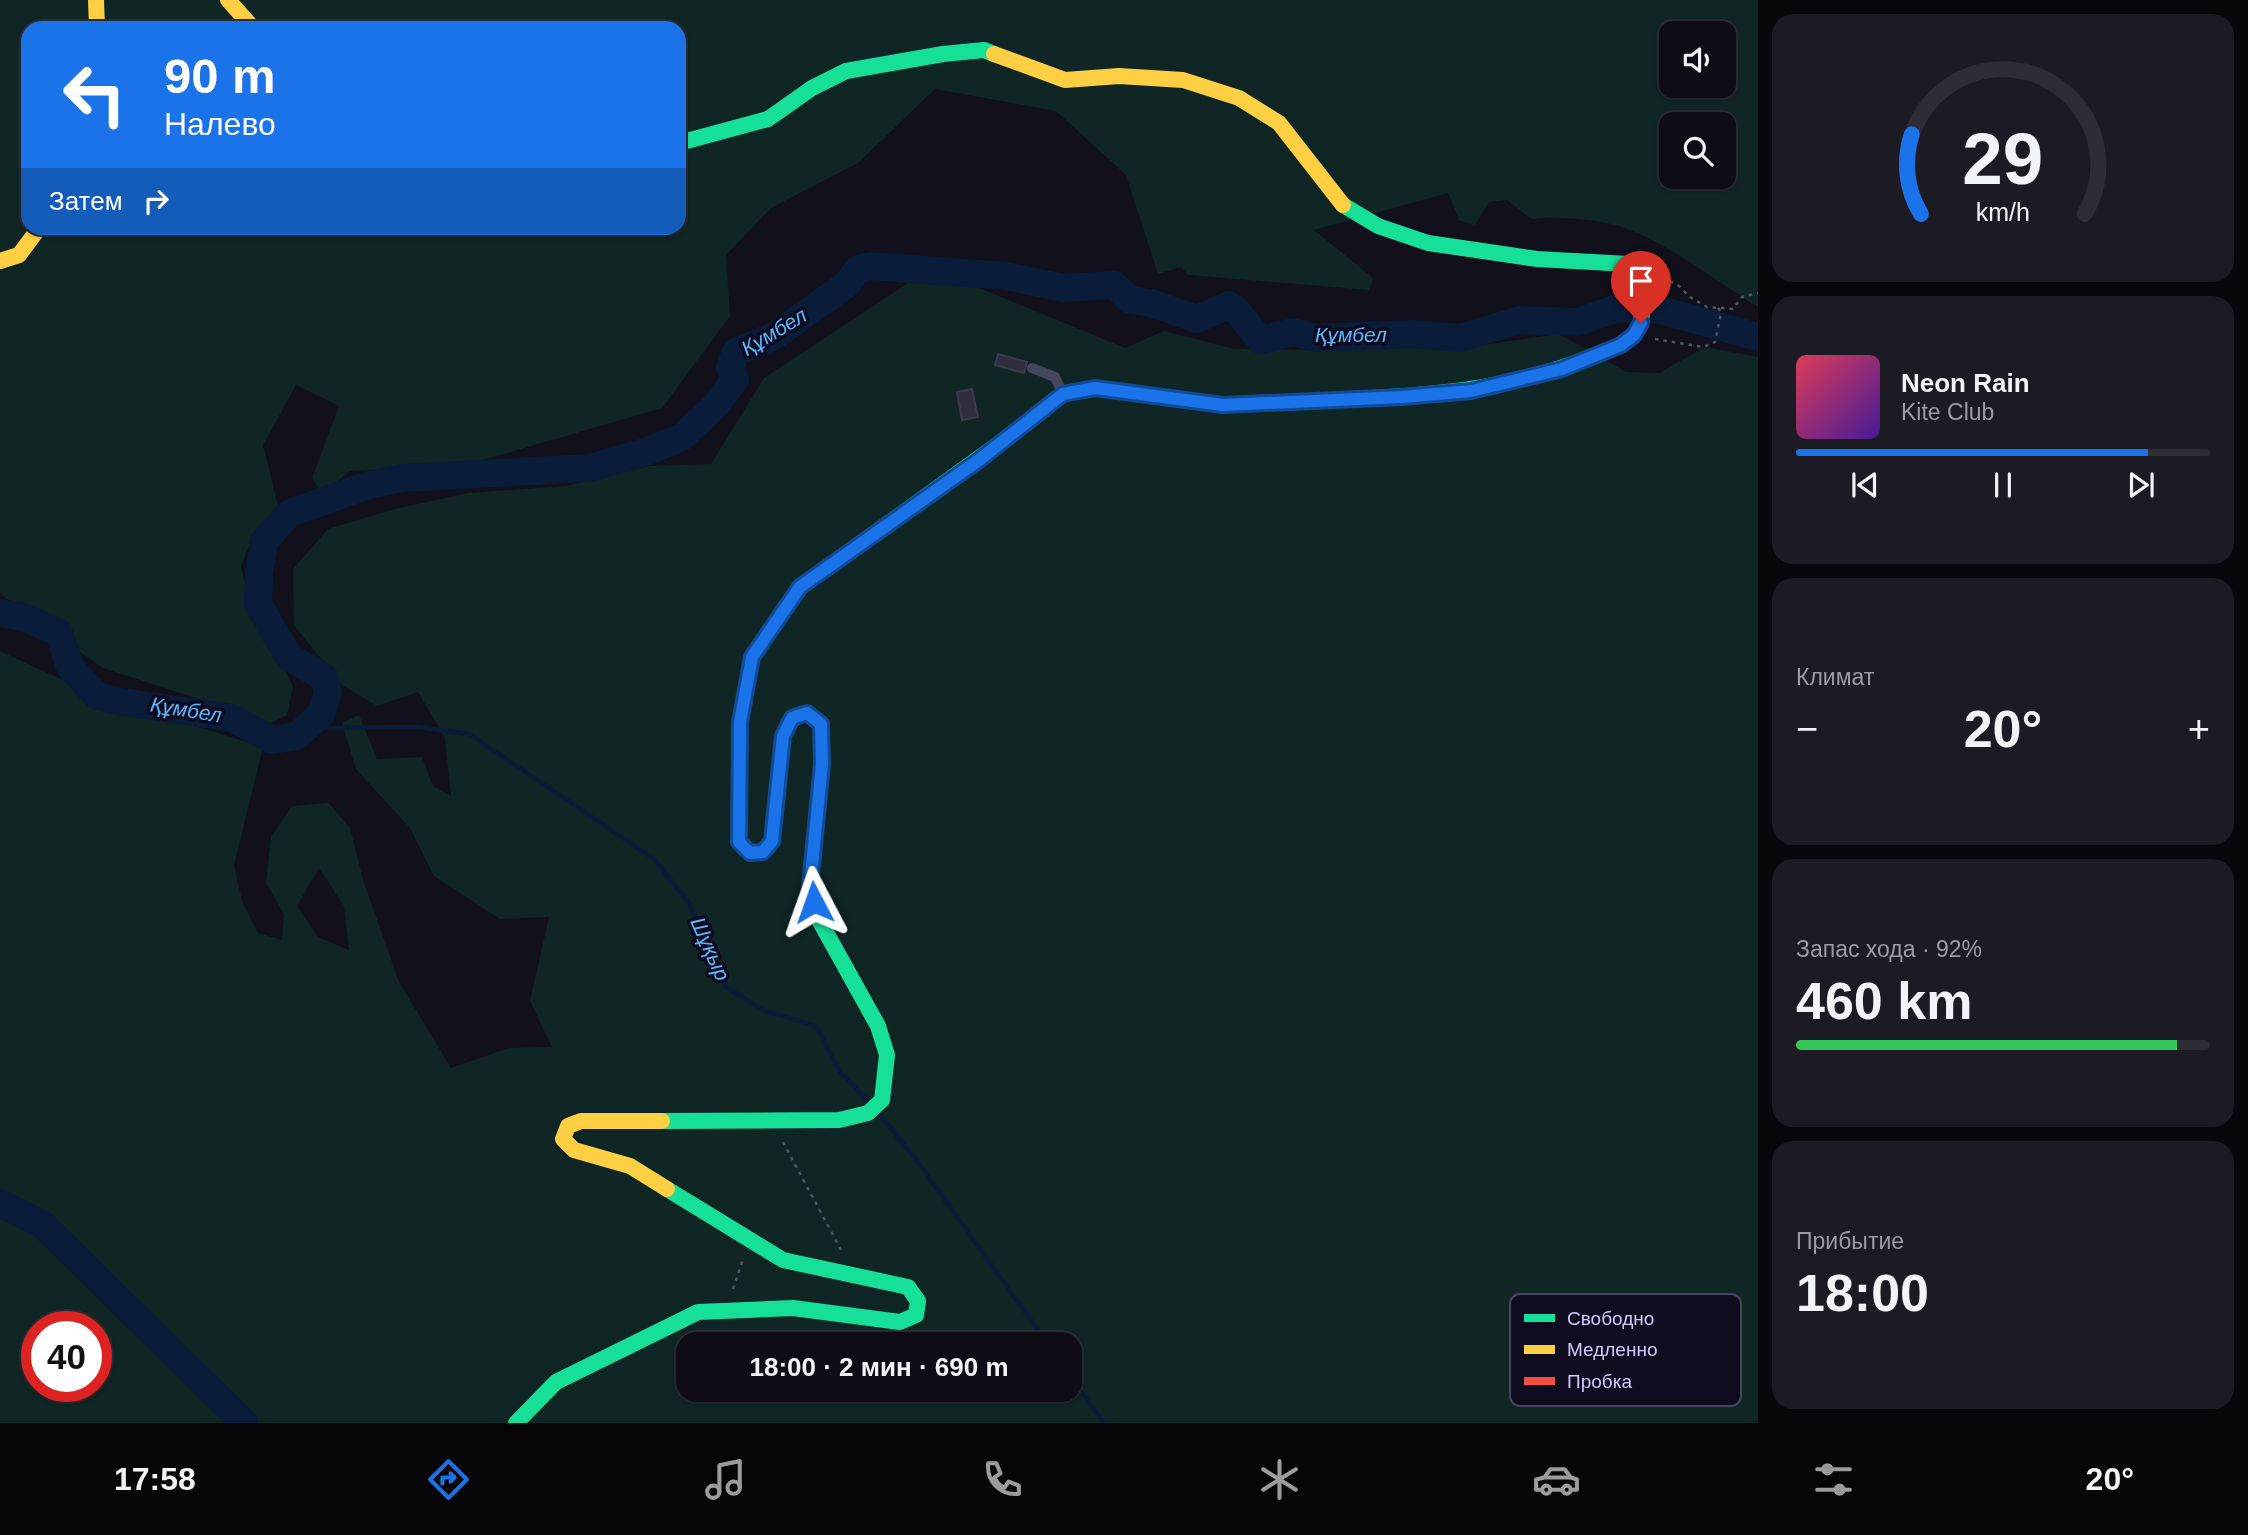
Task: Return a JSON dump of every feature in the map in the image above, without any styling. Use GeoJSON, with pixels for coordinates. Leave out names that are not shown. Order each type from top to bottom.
{"type":"FeatureCollection","features":[{"type":"Feature","properties":{"kind":"street"},"geometry":{"type":"LineString","coordinates":[[96,0],[97,21]]}},
{"type":"Feature","properties":{"kind":"street"},"geometry":{"type":"LineString","coordinates":[[228,0],[247,21]]}},
{"type":"Feature","properties":{"kind":"street"},"geometry":{"type":"LineString","coordinates":[[516,1423],[556,1382],[698,1312],[793,1308],[900,1322],[916,1315],[918,1301],[908,1287],[783,1260],[630,1167],[573,1150],[563,1139],[568,1126],[580,1121],[839,1120],[867,1113],[882,1100],[887,1055],[877,1026],[818,918],[810,886],[821,724],[807,713],[792,718],[783,736],[772,841],[763,852],[750,853],[739,842],[740,722],[752,657],[800,587],[979,460],[1063,394],[1095,388],[1223,405],[1402,397],[1471,391],[1562,369],[1621,345],[1636,333],[1641,323],[1642,280],[1629,264],[1537,259],[1428,243],[1378,226],[1345,208],[1279,123],[1240,98],[1183,80],[1119,76],[1065,80],[984,50],[943,54],[846,71],[812,88],[768,118],[686,141]]}},
{"type":"Feature","properties":{"kind":"street"},"geometry":{"type":"LineString","coordinates":[[0,261],[19,255],[34,235]]}},
{"type":"Feature","properties":{"kind":"lane"},"geometry":{"type":"LineString","coordinates":[[1032,368],[1055,377],[1063,394]]}},
{"type":"Feature","properties":{"kind":"path"},"geometry":{"type":"LineString","coordinates":[[1642,280],[1676,285],[1707,307],[1733,309],[1742,297],[1758,293]]}},
{"type":"Feature","properties":{"kind":"path"},"geometry":{"type":"LineString","coordinates":[[1636,333],[1703,347],[1715,342],[1721,313],[1717,306]]}},
{"type":"Feature","properties":{"kind":"path"},"geometry":{"type":"LineString","coordinates":[[772,1120],[855,1277]]}},
{"type":"Feature","properties":{"kind":"path"},"geometry":{"type":"LineString","coordinates":[[727,1311],[749,1239]]}},
{"type":"Feature","properties":{"kind":"green space"},"geometry":{"type":"Polygon","coordinates":[[[0,0],[1758,0],[1758,307],[1674,252],[1622,227],[1576,219],[1531,219],[1507,200],[1489,202],[1475,225],[1459,220],[1448,193],[1314,230],[1373,278],[1369,290],[1188,275],[1181,267],[1158,274],[1126,175],[1056,111],[935,89],[858,163],[771,208],[726,255],[730,316],[662,408],[462,466],[350,471],[322,494],[312,478],[339,406],[296,385],[263,445],[278,506],[255,531],[241,566],[253,612],[293,686],[287,715],[267,725],[220,706],[103,668],[80,652],[69,630],[34,609],[6,599],[0,592],[0,0]]]}},
{"type":"Feature","properties":{"kind":"green space"},"geometry":{"type":"Polygon","coordinates":[[[931,268],[1125,348],[1164,331],[1234,349],[1327,350],[1391,342],[1483,345],[1559,334],[1626,372],[1659,373],[1705,347],[1758,357],[1758,1423],[0,1423],[0,651],[97,696],[263,747],[234,865],[242,901],[258,933],[282,940],[284,914],[266,883],[271,837],[292,806],[329,803],[350,828],[363,880],[399,982],[451,1068],[509,1048],[552,1047],[530,1001],[549,917],[500,919],[434,876],[410,828],[356,769],[342,723],[359,715],[377,759],[422,757],[433,786],[451,796],[445,738],[418,692],[377,706],[342,685],[294,625],[293,569],[328,529],[395,509],[468,493],[566,486],[649,466],[711,464],[764,378],[931,268]],[[319,868],[297,906],[318,937],[349,950],[344,906],[319,868]]]}},
{"type":"Feature","properties":{"kind":"building"},"geometry":{"type":"Polygon","coordinates":[[[998,354],[1027,362],[1024,373],[995,365],[998,354]]]}},
{"type":"Feature","properties":{"kind":"building"},"geometry":{"type":"Polygon","coordinates":[[[972,389],[978,417],[962,420],[957,392],[972,389]]]}},
{"type":"Feature","properties":{"kind":"waterway","name":"Құмбел"},"geometry":{"type":"LineString","coordinates":[[0,613],[24,617],[59,633],[70,667],[97,696],[232,718],[272,740],[297,736],[321,714],[328,693],[324,677],[289,657],[258,604],[264,541],[290,513],[369,485],[402,478],[590,468],[648,451],[682,437],[716,405],[735,379],[730,368],[736,352],[776,335],[847,284],[858,269],[870,266],[1006,276],[1063,288],[1114,285],[1130,300],[1151,303],[1197,319],[1229,305],[1261,340],[1293,332],[1316,338],[1412,334],[1461,338],[1519,320],[1578,322],[1617,308],[1660,310],[1758,337]]}},
{"type":"Feature","properties":{"kind":"waterway","name":"Шұқыр"},"geometry":{"type":"LineString","coordinates":[[307,728],[418,727],[469,734],[654,859],[689,903],[726,987],[765,1011],[816,1026],[840,1072],[869,1102]]}},
{"type":"Feature","properties":{"kind":"waterway","name":"Шұқыр"},"geometry":{"type":"LineString","coordinates":[[879,1114],[915,1158],[1039,1332]]}},
{"type":"Feature","properties":{"kind":"waterway"},"geometry":{"type":"LineString","coordinates":[[0,1203],[43,1225],[244,1423]]}},
{"type":"Feature","properties":{"kind":"waterway","name":"Шұқыр"},"geometry":{"type":"LineString","coordinates":[[1082,1393],[1104,1423]]}},
{"type":"Feature","properties":{"kind":"traffic: fast"},"geometry":{"type":"LineString","coordinates":[[686,141],[768,119],[812,88],[846,71],[943,54],[984,50],[994,54]]}},
{"type":"Feature","properties":{"kind":"traffic: fast"},"geometry":{"type":"LineString","coordinates":[[1333,400],[1466,390],[1562,368],[1627,340],[1639,326],[1643,305],[1642,275],[1629,264],[1537,259],[1428,243],[1378,226],[1343,205]]}},
{"type":"Feature","properties":{"kind":"traffic: fast"},"geometry":{"type":"LineString","coordinates":[[775,816],[772,841],[763,852],[750,853],[739,842],[740,722],[752,657],[800,587],[1011,435]]}},
{"type":"Feature","properties":{"kind":"traffic: fast"},"geometry":{"type":"LineString","coordinates":[[662,1121],[839,1120],[868,1113],[882,1100],[887,1055],[878,1026],[818,918],[810,886],[817,813]]}},
{"type":"Feature","properties":{"kind":"traffic: fast"},"geometry":{"type":"LineString","coordinates":[[516,1423],[556,1382],[698,1312],[793,1308],[900,1322],[916,1315],[918,1301],[908,1287],[783,1260],[667,1189]]}},
{"type":"Feature","properties":{"kind":"traffic: slow"},"geometry":{"type":"LineString","coordinates":[[96,0],[97,21]]}},
{"type":"Feature","properties":{"kind":"traffic: slow"},"geometry":{"type":"LineString","coordinates":[[228,0],[247,21]]}},
{"type":"Feature","properties":{"kind":"traffic: slow"},"geometry":{"type":"LineString","coordinates":[[994,54],[1065,80],[1119,76],[1183,80],[1239,98],[1279,123],[1343,205]]}},
{"type":"Feature","properties":{"kind":"traffic: slow"},"geometry":{"type":"LineString","coordinates":[[0,261],[19,255],[34,235]]}},
{"type":"Feature","properties":{"kind":"traffic: slow"},"geometry":{"type":"LineString","coordinates":[[775,816],[783,736],[792,718],[807,713],[821,724],[822,764],[817,813]]}},
{"type":"Feature","properties":{"kind":"traffic: slow"},"geometry":{"type":"LineString","coordinates":[[662,1121],[581,1121],[568,1126],[563,1139],[574,1150],[630,1166],[667,1189]]}},
{"type":"Feature","properties":{"kind":"traffic: jam"},"geometry":{"type":"LineString","coordinates":[[1011,435],[1063,394],[1095,388],[1223,405],[1333,400]]}},
{"type":"Feature","properties":{"kind":"route"},"geometry":{"type":"LineString","coordinates":[[814,902],[810,886],[822,764],[821,724],[807,713],[792,718],[783,736],[772,841],[763,852],[750,853],[739,842],[740,722],[752,657],[800,587],[979,460],[1063,394],[1095,388],[1223,405],[1402,397],[1471,391],[1562,369],[1621,345],[1634,335],[1641,323]]}}]}
